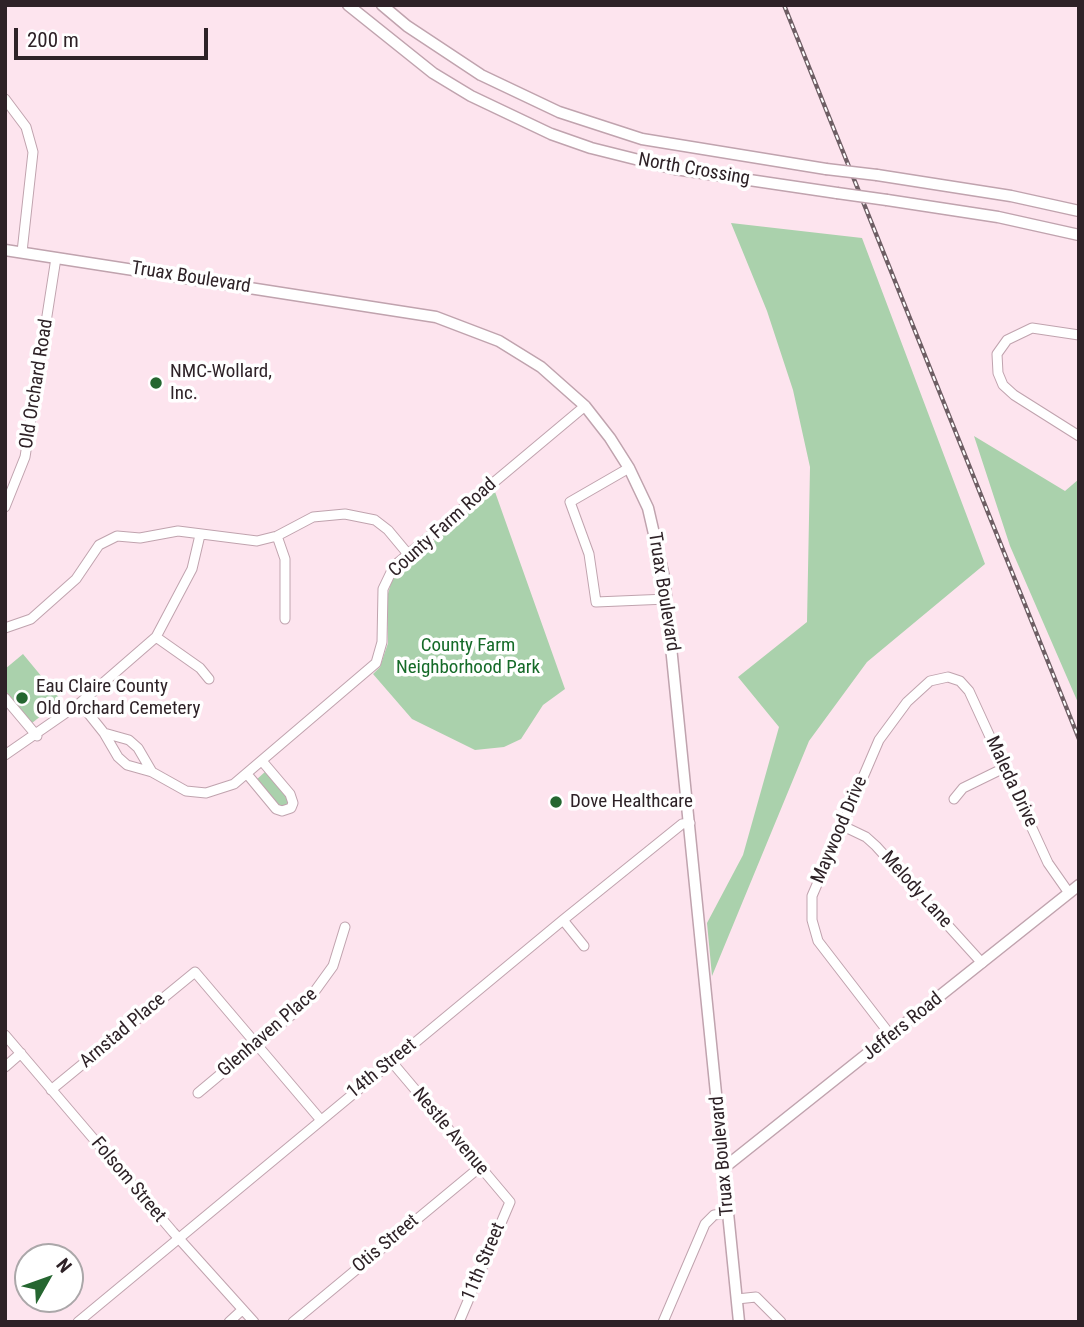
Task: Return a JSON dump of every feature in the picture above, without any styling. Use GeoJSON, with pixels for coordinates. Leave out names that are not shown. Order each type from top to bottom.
{"type":"FeatureCollection","features":[{"type":"Feature","properties":{"kind":"main road","name":"North Crossing"},"geometry":{"type":"LineString","coordinates":[[348,5],[433,73],[471,96],[551,134],[591,148],[675,169],[998,217],[1079,235]]}},
{"type":"Feature","properties":{"kind":"main road","name":"North Crossing"},"geometry":{"type":"LineString","coordinates":[[382,5],[407,26],[481,75],[559,112],[642,139],[1011,196],[1079,211]]}},
{"type":"Feature","properties":{"kind":"main road","name":"Truax Boulevard"},"geometry":{"type":"LineString","coordinates":[[5,250],[436,317],[479,332],[519,352],[585,406],[629,468],[656,536],[667,599],[739,1322]]}},
{"type":"Feature","properties":{"kind":"main road","name":"Jeffers Road"},"geometry":{"type":"LineString","coordinates":[[725,1167],[892,1037],[1079,885]]}},
{"type":"Feature","properties":{"kind":"street"},"geometry":{"type":"LineString","coordinates":[[5,99],[26,127],[33,152],[22,252]]}},
{"type":"Feature","properties":{"kind":"street","name":"Old Orchard Road"},"geometry":{"type":"LineString","coordinates":[[5,507],[25,457],[56,258]]}},
{"type":"Feature","properties":{"kind":"street"},"geometry":{"type":"LineString","coordinates":[[1079,335],[1032,328],[1007,340],[997,354],[998,373],[1003,385],[1014,395],[1079,436]]}},
{"type":"Feature","properties":{"kind":"street","name":"County Farm Road"},"geometry":{"type":"LineString","coordinates":[[80,702],[104,733],[118,757],[127,765],[152,772],[186,791],[206,793],[222,790],[247,774],[376,663],[382,642],[384,583],[388,573],[585,406]]}},
{"type":"Feature","properties":{"kind":"street"},"geometry":{"type":"LineString","coordinates":[[629,468],[570,502],[589,554],[596,602],[667,599]]}},
{"type":"Feature","properties":{"kind":"street"},"geometry":{"type":"LineString","coordinates":[[5,628],[31,619],[76,579],[93,552],[106,540],[117,536],[141,538],[178,531],[246,542],[277,536],[313,517],[345,514],[374,520],[388,530],[408,554]]}},
{"type":"Feature","properties":{"kind":"street"},"geometry":{"type":"LineString","coordinates":[[5,755],[37,736],[156,637],[192,569],[200,535]]}},
{"type":"Feature","properties":{"kind":"street"},"geometry":{"type":"LineString","coordinates":[[277,536],[285,559],[285,619]]}},
{"type":"Feature","properties":{"kind":"street"},"geometry":{"type":"LineString","coordinates":[[156,637],[200,668],[209,679]]}},
{"type":"Feature","properties":{"kind":"street","name":"Maleda Drive"},"geometry":{"type":"LineString","coordinates":[[948,677],[960,681],[969,691],[1048,863],[1069,893]]}},
{"type":"Feature","properties":{"kind":"street","name":"Maywood Drive"},"geometry":{"type":"LineString","coordinates":[[892,1037],[825,951],[815,932],[813,896],[872,755],[888,726],[921,688],[936,678],[948,677]]}},
{"type":"Feature","properties":{"kind":"street"},"geometry":{"type":"LineString","coordinates":[[5,698],[37,736]]}},
{"type":"Feature","properties":{"kind":"street","name":"County Farm Road"},"geometry":{"type":"LineString","coordinates":[[104,733],[129,740],[138,748],[152,772]]}},
{"type":"Feature","properties":{"kind":"street"},"geometry":{"type":"LineString","coordinates":[[247,774],[276,809],[282,811],[291,808],[293,798],[262,761]]}},
{"type":"Feature","properties":{"kind":"street"},"geometry":{"type":"LineString","coordinates":[[954,799],[963,788],[1004,768]]}},
{"type":"Feature","properties":{"kind":"street","name":"14th Street"},"geometry":{"type":"LineString","coordinates":[[78,1322],[563,920],[682,824],[690,823]]}},
{"type":"Feature","properties":{"kind":"street","name":"Melody Lane"},"geometry":{"type":"LineString","coordinates":[[843,826],[866,837],[876,846],[982,963]]}},
{"type":"Feature","properties":{"kind":"street"},"geometry":{"type":"LineString","coordinates":[[563,920],[584,946]]}},
{"type":"Feature","properties":{"kind":"street","name":"Glenhaven Place"},"geometry":{"type":"LineString","coordinates":[[198,1093],[307,1002],[322,986],[333,966],[345,927]]}},
{"type":"Feature","properties":{"kind":"street","name":"Arnstad Place"},"geometry":{"type":"LineString","coordinates":[[51,1090],[195,971],[257,1045]]}},
{"type":"Feature","properties":{"kind":"street","name":"Folsom Street"},"geometry":{"type":"LineString","coordinates":[[5,1035],[178,1238],[254,1322]]}},
{"type":"Feature","properties":{"kind":"street"},"geometry":{"type":"LineString","coordinates":[[257,1045],[320,1119]]}},
{"type":"Feature","properties":{"kind":"street"},"geometry":{"type":"LineString","coordinates":[[5,1067],[21,1054]]}},
{"type":"Feature","properties":{"kind":"street","name":"Nestle Avenue"},"geometry":{"type":"LineString","coordinates":[[391,1062],[510,1202]]}},
{"type":"Feature","properties":{"kind":"street","name":"Otis Street"},"geometry":{"type":"LineString","coordinates":[[293,1322],[480,1167]]}},
{"type":"Feature","properties":{"kind":"street","name":"11th Street"},"geometry":{"type":"LineString","coordinates":[[458,1322],[510,1202]]}},
{"type":"Feature","properties":{"kind":"street"},"geometry":{"type":"LineString","coordinates":[[663,1322],[705,1224],[714,1215],[729,1213]]}},
{"type":"Feature","properties":{"kind":"street"},"geometry":{"type":"LineString","coordinates":[[737,1298],[756,1297],[781,1322]]}},
{"type":"Feature","properties":{"kind":"street"},"geometry":{"type":"LineString","coordinates":[[229,1322],[242,1310]]}},
{"type":"Feature","properties":{"kind":"green space"},"geometry":{"type":"Polygon","coordinates":[[[731,223],[862,238],[985,564],[867,662],[809,741],[712,976],[707,923],[743,855],[779,727],[738,677],[807,622],[810,467],[793,390],[767,311],[731,223]]]}},
{"type":"Feature","properties":{"kind":"green space"},"geometry":{"type":"Polygon","coordinates":[[[974,436],[1065,491],[1079,479],[1079,705],[1010,546],[974,436]]]}},
{"type":"Feature","properties":{"kind":"green space","name":"County Farm Neighborhood Park"},"geometry":{"type":"Polygon","coordinates":[[[494,489],[565,689],[543,705],[521,739],[504,747],[475,750],[412,719],[373,674],[380,667],[388,643],[387,597],[393,576],[494,489]]]}},
{"type":"Feature","properties":{"kind":"green space"},"geometry":{"type":"Polygon","coordinates":[[[23,654],[61,700],[32,723],[5,690],[5,669],[23,654]]]}},
{"type":"Feature","properties":{"kind":"green space"},"geometry":{"type":"Polygon","coordinates":[[[266,771],[289,797],[290,802],[285,808],[279,807],[256,780],[266,771]]]}},
{"type":"Feature","properties":{"kind":"railway"},"geometry":{"type":"LineString","coordinates":[[784,5],[1079,739]]}},
{"type":"Feature","properties":{"kind":"place","name":"NMC-Wollard, Inc."},"geometry":{"type":"Point","coordinates":[156,383]}},
{"type":"Feature","properties":{"kind":"place","name":"Eau Claire County Old Orchard Cemetery"},"geometry":{"type":"Point","coordinates":[22,698]}},
{"type":"Feature","properties":{"kind":"place","name":"Dove Healthcare"},"geometry":{"type":"Point","coordinates":[556,802]}}]}
